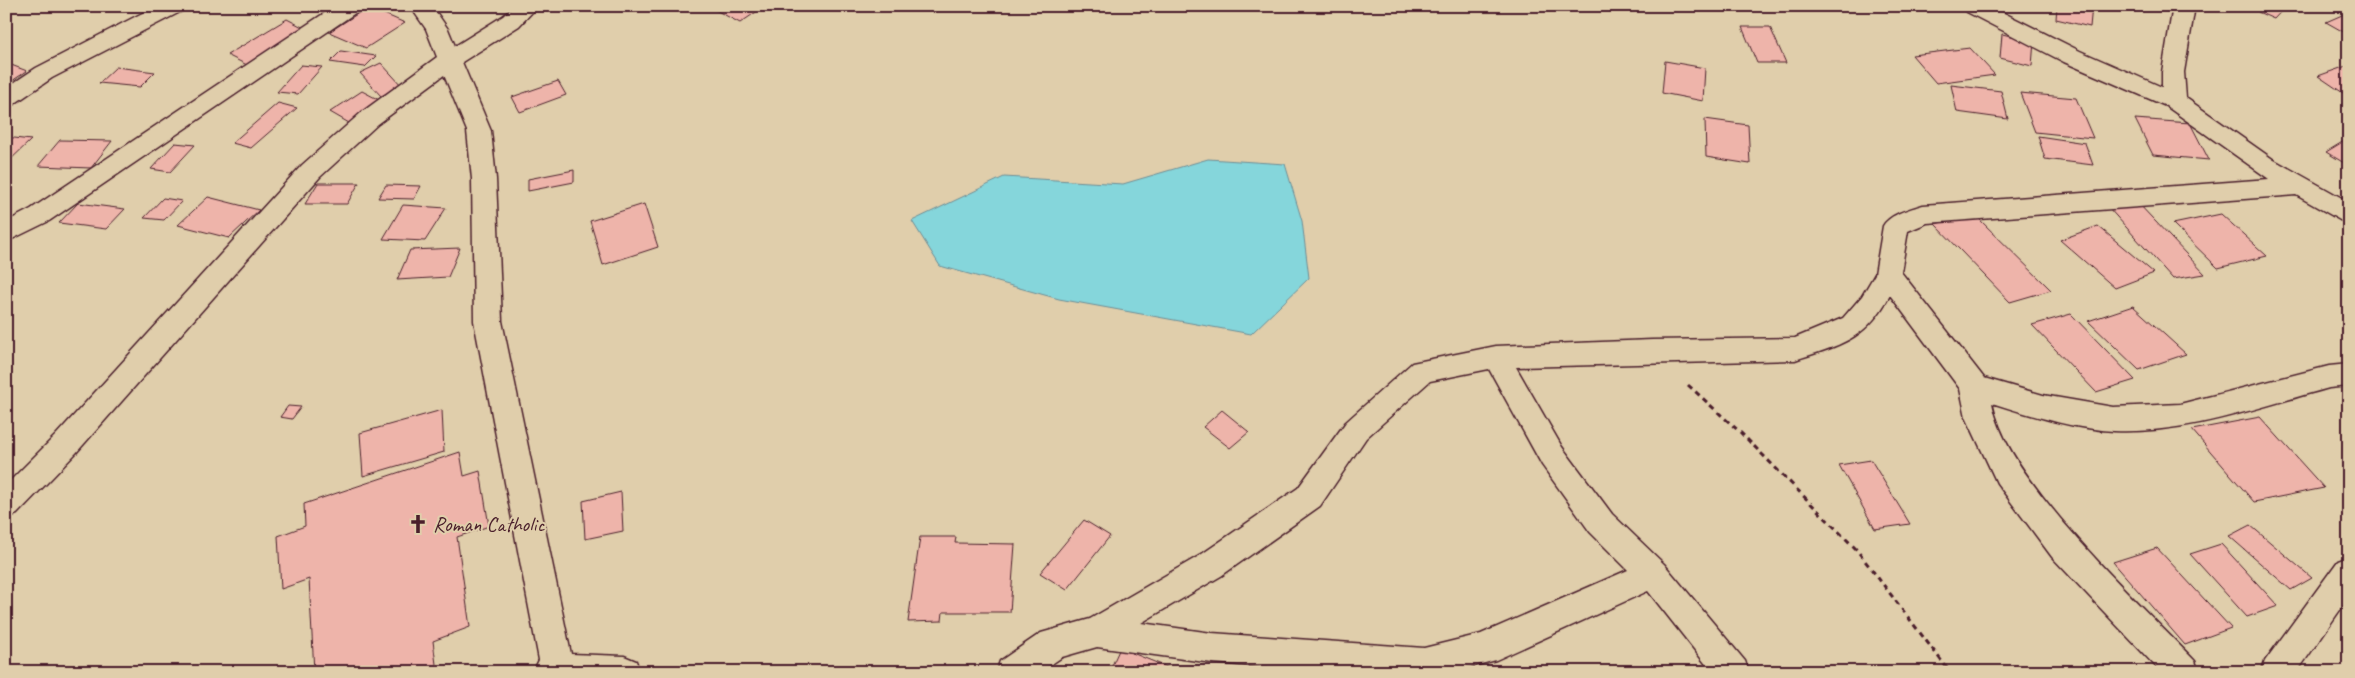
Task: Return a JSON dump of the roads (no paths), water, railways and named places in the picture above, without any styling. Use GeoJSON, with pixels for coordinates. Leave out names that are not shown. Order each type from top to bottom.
{"type":"FeatureCollection","features":[{"type":"Feature","properties":{"kind":"street"},"geometry":{"type":"LineString","coordinates":[[6,100],[44,73],[174,6]]}},
{"type":"Feature","properties":{"kind":"street"},"geometry":{"type":"LineString","coordinates":[[6,233],[40,215],[350,6]]}},
{"type":"Feature","properties":{"kind":"street"},"geometry":{"type":"LineString","coordinates":[[421,6],[437,30],[479,131],[484,179],[488,321],[554,671],[624,672]]}},
{"type":"Feature","properties":{"kind":"street"},"geometry":{"type":"LineString","coordinates":[[6,505],[66,444],[311,171],[370,118],[449,60],[511,20],[527,6]]}},
{"type":"Feature","properties":{"kind":"street"},"geometry":{"type":"LineString","coordinates":[[1973,6],[2043,44],[2121,81],[2174,102],[2264,166],[2349,214]]}},
{"type":"Feature","properties":{"kind":"street"},"geometry":{"type":"LineString","coordinates":[[2174,102],[2173,72],[2184,6]]}},
{"type":"Feature","properties":{"kind":"street"},"geometry":{"type":"LineString","coordinates":[[1012,672],[1053,644],[1097,632],[1210,566],[1309,497],[1356,430],[1422,371],[1496,357],[1652,351],[1796,349],[1820,342],[1853,325],[1872,303],[1888,274],[1896,226],[1923,214],[2299,186]]}},
{"type":"Feature","properties":{"kind":"street"},"geometry":{"type":"LineString","coordinates":[[1888,274],[1974,386],[1980,417],[2008,474],[2063,548],[2183,672]]}},
{"type":"Feature","properties":{"kind":"street"},"geometry":{"type":"LineString","coordinates":[[1496,357],[1552,456],[1601,523],[1653,574],[1733,672]]}},
{"type":"Feature","properties":{"kind":"street"},"geometry":{"type":"LineString","coordinates":[[1974,386],[2043,407],[2113,419],[2180,416],[2329,377],[2349,375]]}},
{"type":"Feature","properties":{"kind":"street"},"geometry":{"type":"LineString","coordinates":[[2277,672],[2349,571]]}},
{"type":"Feature","properties":{"kind":"street"},"geometry":{"type":"LineString","coordinates":[[1097,632],[1212,648],[1425,667],[1484,649],[1653,574]]}},
{"type":"Feature","properties":{"kind":"water"},"geometry":{"type":"Polygon","coordinates":[[[1208,159],[1285,164],[1302,221],[1309,278],[1251,334],[1059,299],[940,266],[912,221],[1004,177],[1123,184],[1208,159]]]}},
{"type":"Feature","properties":{"kind":"place","name":"Roman Catholic"},"geometry":{"type":"Point","coordinates":[418,524]}}]}
